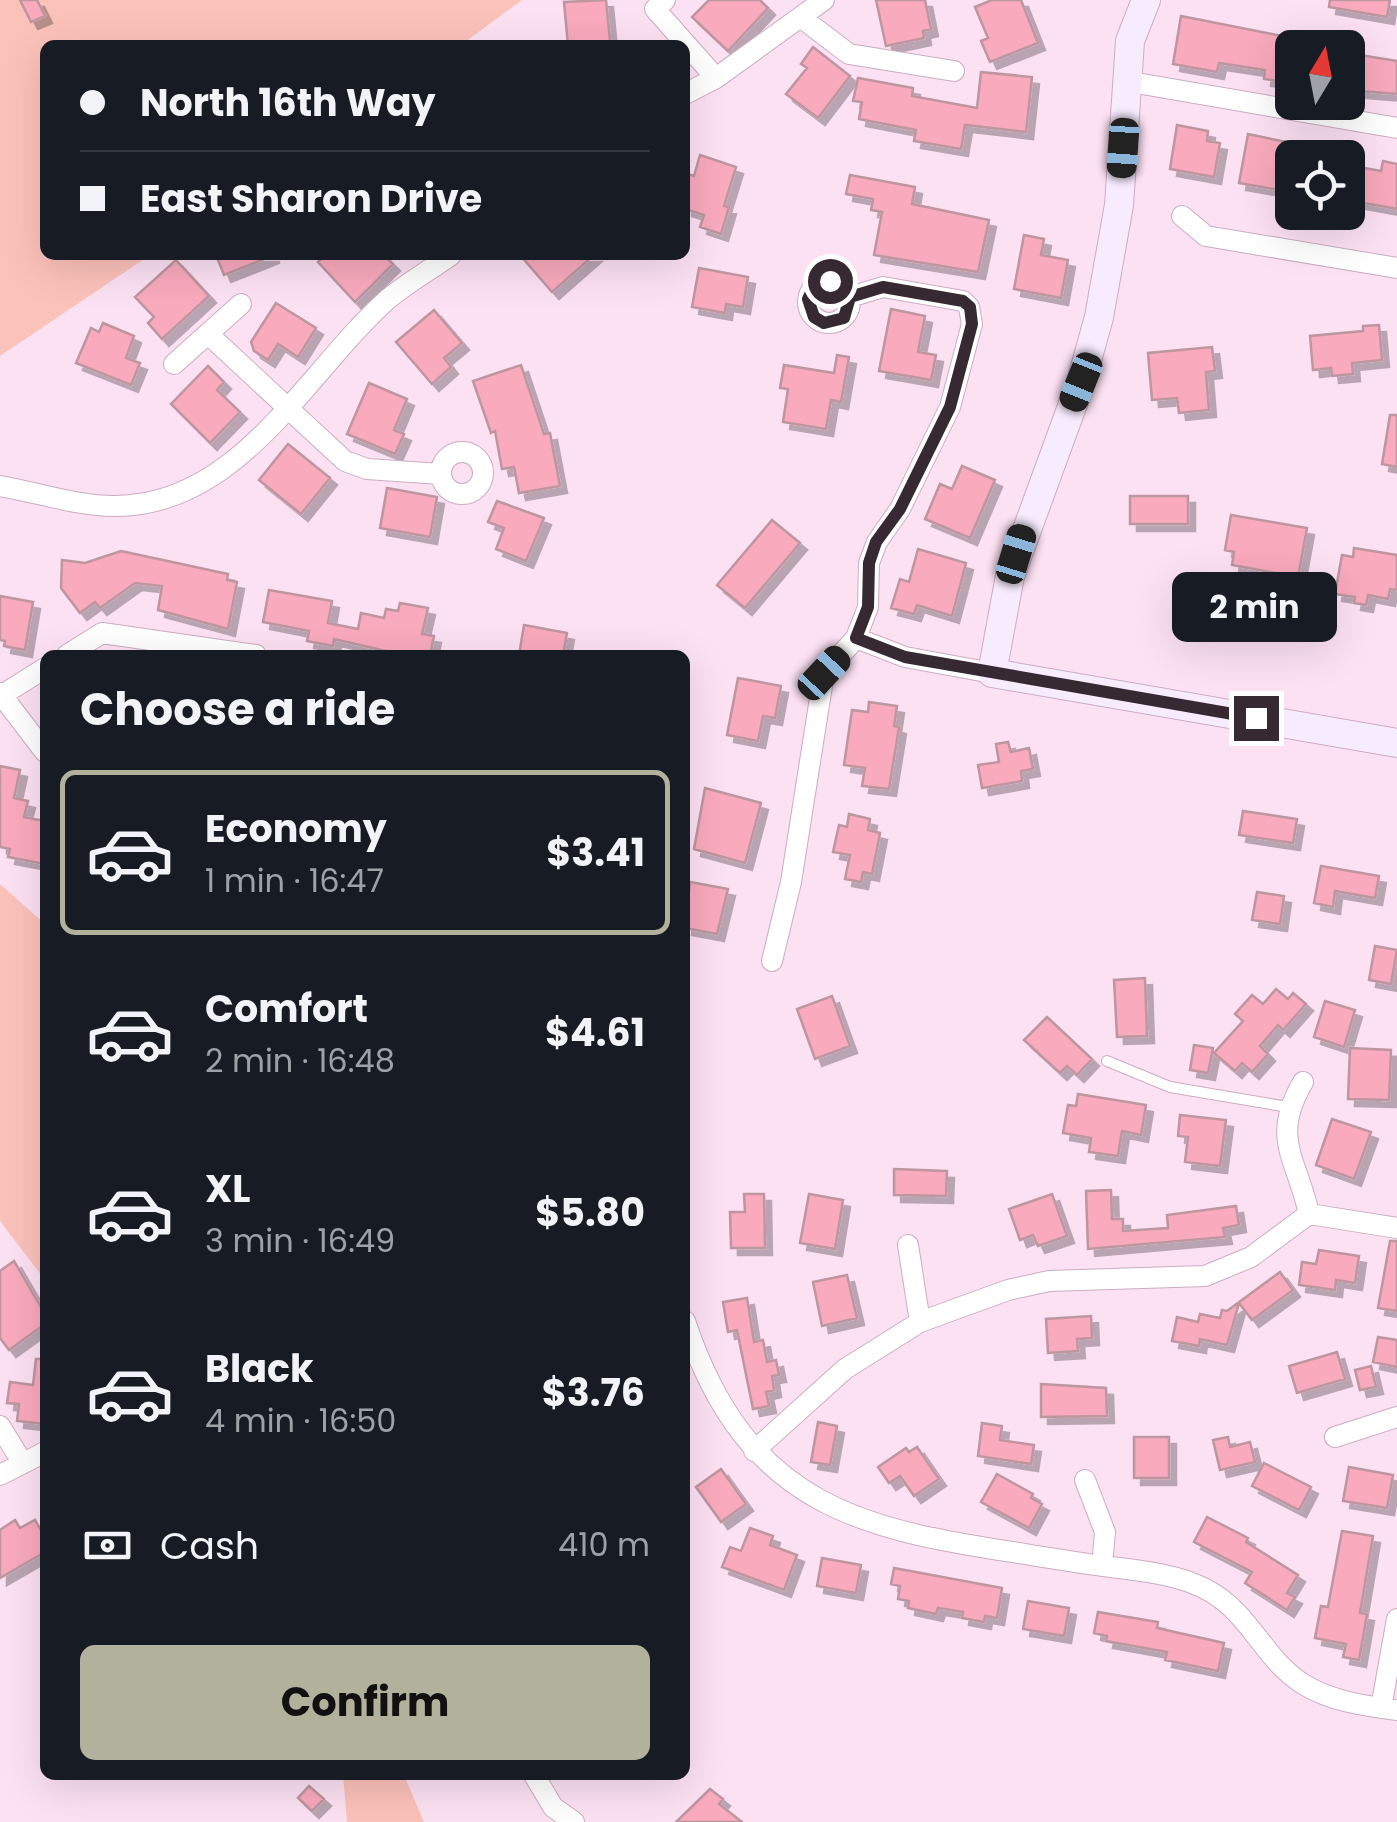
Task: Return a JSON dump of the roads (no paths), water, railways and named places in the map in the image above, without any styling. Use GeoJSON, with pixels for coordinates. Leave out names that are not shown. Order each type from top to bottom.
{"type":"FeatureCollection","features":[{"type":"Feature","properties":{"kind":"street"},"geometry":{"type":"LineString","coordinates":[[665,0],[656,9],[683,40]]}},
{"type":"Feature","properties":{"kind":"street"},"geometry":{"type":"LineString","coordinates":[[690,91],[803,19],[824,0]]}},
{"type":"Feature","properties":{"kind":"street"},"geometry":{"type":"LineString","coordinates":[[992,673],[1014,561],[1081,382],[1099,317],[1119,204],[1130,41],[1146,0]]}},
{"type":"Feature","properties":{"kind":"street"},"geometry":{"type":"LineString","coordinates":[[803,19],[849,54],[954,71]]}},
{"type":"Feature","properties":{"kind":"street"},"geometry":{"type":"LineString","coordinates":[[690,48],[716,78]]}},
{"type":"Feature","properties":{"kind":"street"},"geometry":{"type":"LineString","coordinates":[[1125,81],[1397,128]]}},
{"type":"Feature","properties":{"kind":"street"},"geometry":{"type":"LineString","coordinates":[[1182,216],[1206,236],[1397,268]]}},
{"type":"Feature","properties":{"kind":"street"},"geometry":{"type":"LineString","coordinates":[[0,486],[112,506],[159,501],[199,485],[287,410],[388,300],[444,260]]}},
{"type":"Feature","properties":{"kind":"street"},"geometry":{"type":"LineString","coordinates":[[772,961],[791,882],[824,673],[856,638],[868,607],[869,563],[876,542],[900,509],[950,407],[972,324],[970,307],[963,301],[883,287],[850,297]]}},
{"type":"Feature","properties":{"kind":"street"},"geometry":{"type":"LineString","coordinates":[[174,364],[240,304]]}},
{"type":"Feature","properties":{"kind":"street"},"geometry":{"type":"LineString","coordinates":[[208,334],[345,461],[367,470],[441,474]]}},
{"type":"Feature","properties":{"kind":"street"},"geometry":{"type":"LineString","coordinates":[[75,650],[102,633],[221,650]]}},
{"type":"Feature","properties":{"kind":"street"},"geometry":{"type":"LineString","coordinates":[[856,638],[905,657],[1397,743]]}},
{"type":"Feature","properties":{"kind":"street"},"geometry":{"type":"LineString","coordinates":[[40,671],[1,694],[40,745]]}},
{"type":"Feature","properties":{"kind":"street"},"geometry":{"type":"LineString","coordinates":[[1303,1082],[1288,1107],[1285,1132],[1289,1160],[1309,1214]]}},
{"type":"Feature","properties":{"kind":"street"},"geometry":{"type":"LineString","coordinates":[[754,1452],[845,1369],[920,1322],[1008,1290],[1049,1281],[1206,1276],[1251,1258],[1309,1214],[1397,1228]]}},
{"type":"Feature","properties":{"kind":"street"},"geometry":{"type":"LineString","coordinates":[[908,1246],[920,1322]]}},
{"type":"Feature","properties":{"kind":"street"},"geometry":{"type":"LineString","coordinates":[[690,1336],[702,1373],[754,1452],[793,1486],[852,1518],[891,1530],[1190,1582],[1239,1610],[1282,1666],[1303,1684],[1334,1698],[1389,1709],[1397,1619]]}},
{"type":"Feature","properties":{"kind":"street"},"geometry":{"type":"LineString","coordinates":[[1335,1437],[1397,1416]]}},
{"type":"Feature","properties":{"kind":"street"},"geometry":{"type":"LineString","coordinates":[[0,1426],[22,1462]]}},
{"type":"Feature","properties":{"kind":"street"},"geometry":{"type":"LineString","coordinates":[[0,1475],[40,1454]]}},
{"type":"Feature","properties":{"kind":"street"},"geometry":{"type":"LineString","coordinates":[[1085,1480],[1105,1532],[1102,1566]]}},
{"type":"Feature","properties":{"kind":"street"},"geometry":{"type":"LineString","coordinates":[[537,1780],[553,1806],[574,1822]]}},
{"type":"Feature","properties":{"kind":"lane"},"geometry":{"type":"LineString","coordinates":[[1107,1061],[1170,1087],[1288,1107]]}}]}
